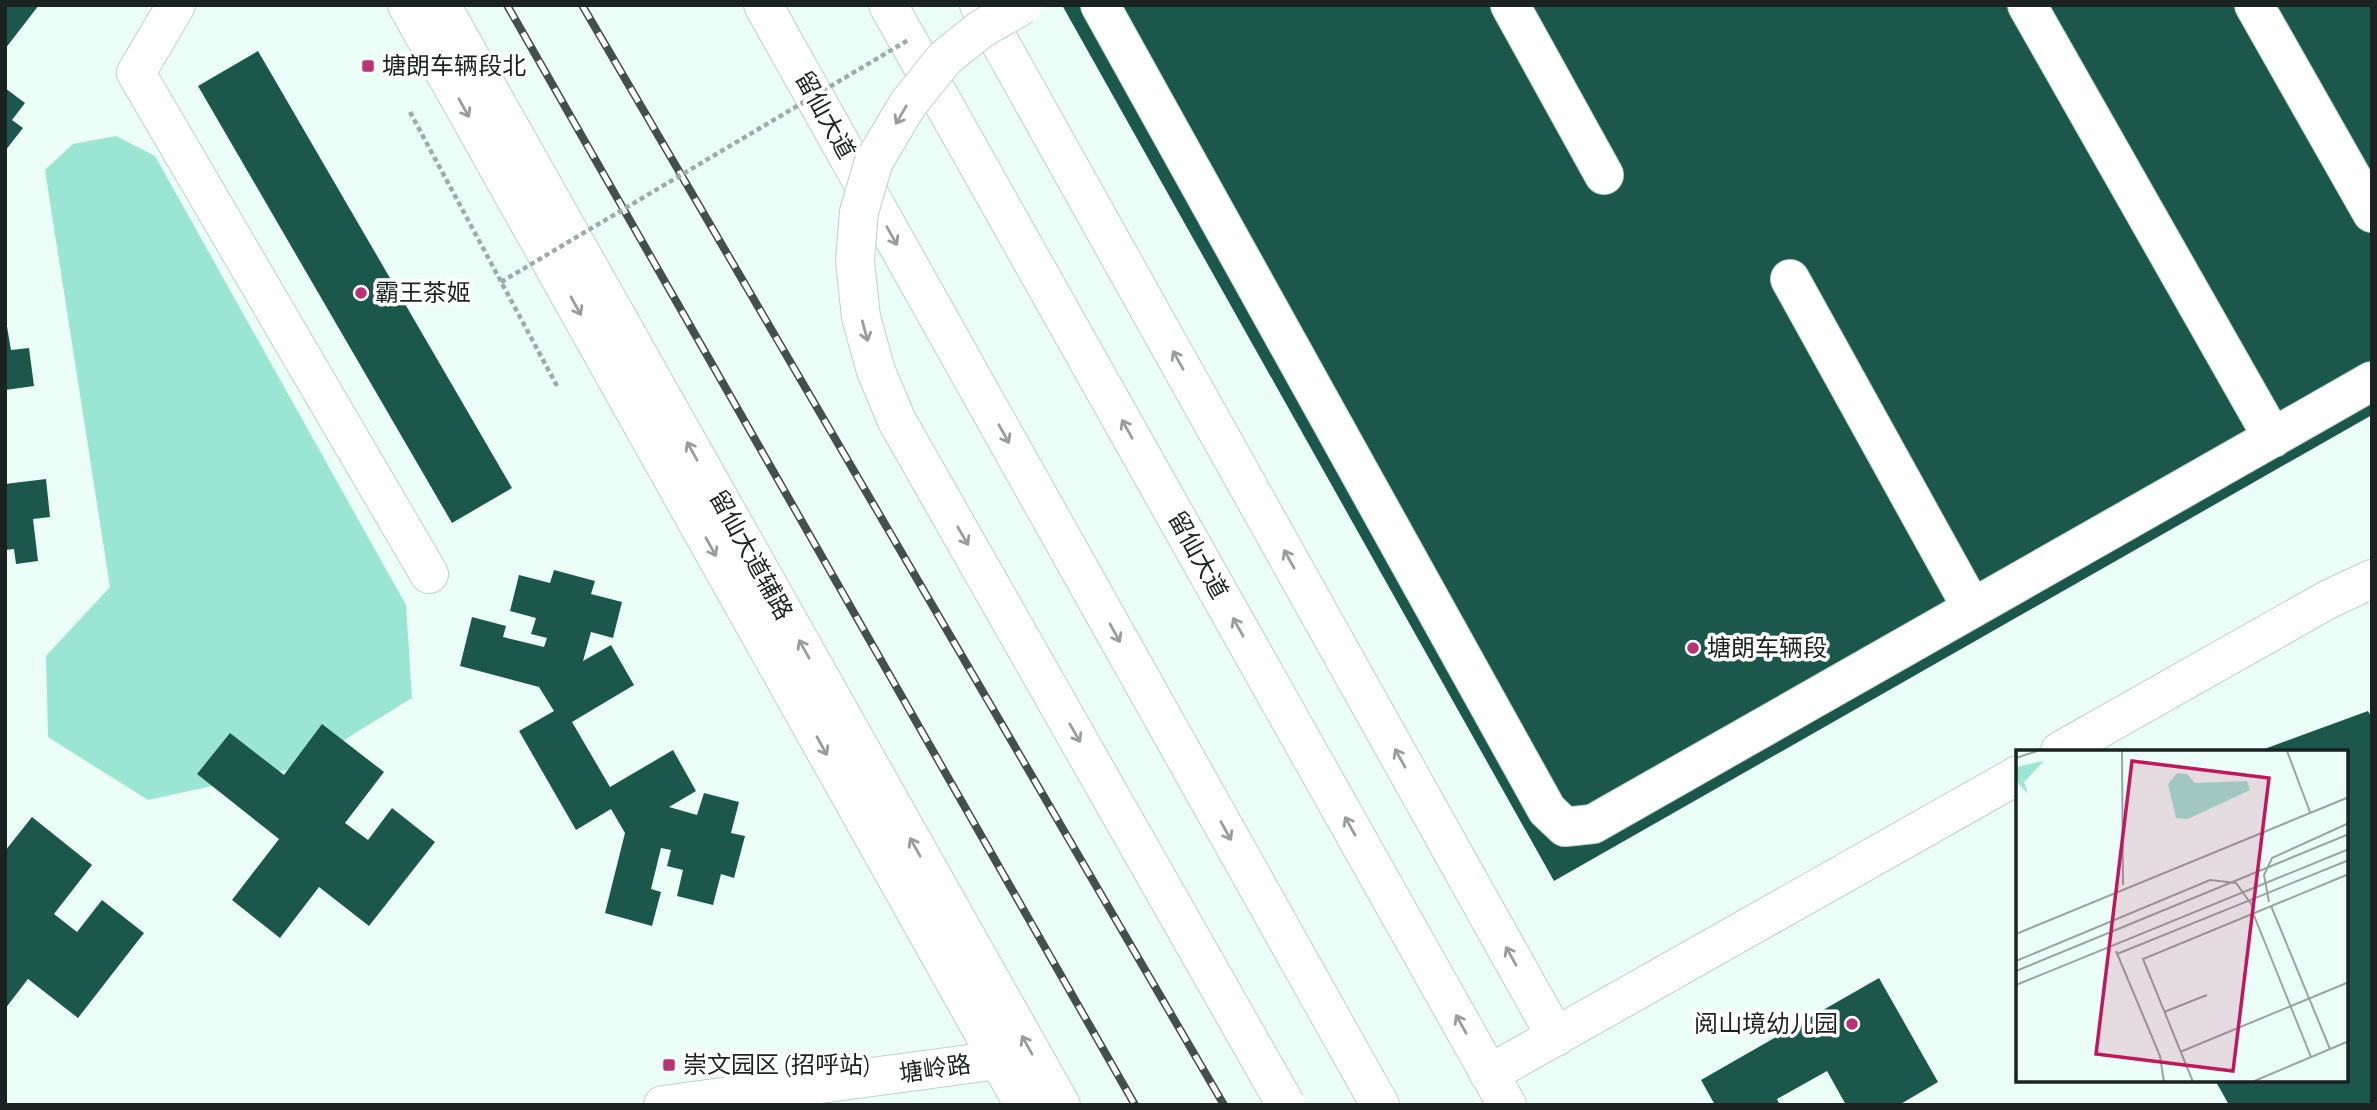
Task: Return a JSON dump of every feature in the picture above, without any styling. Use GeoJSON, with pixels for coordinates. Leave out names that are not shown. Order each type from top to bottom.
{"type":"FeatureCollection","features":[{"type":"Feature","properties":{"kind":"main road"},"geometry":{"type":"LineString","coordinates":[[176,5],[136,74],[429,574]]}},
{"type":"Feature","properties":{"kind":"main road","name":"留仙大道辅路"},"geometry":{"type":"LineString","coordinates":[[407,5],[1024,1105]]}},
{"type":"Feature","properties":{"kind":"main road","name":"留仙大道辅路"},"geometry":{"type":"LineString","coordinates":[[441,5],[1061,1105]]}},
{"type":"Feature","properties":{"kind":"main road","name":"留仙大道"},"geometry":{"type":"LineString","coordinates":[[763,5],[1380,1105]]}},
{"type":"Feature","properties":{"kind":"main road","name":"留仙大道"},"geometry":{"type":"LineString","coordinates":[[888,5],[1498,1089]]}},
{"type":"Feature","properties":{"kind":"main road"},"geometry":{"type":"LineString","coordinates":[[979,5],[1556,1037]]}},
{"type":"Feature","properties":{"kind":"main road"},"geometry":{"type":"LineString","coordinates":[[1023,5],[981,29],[945,58],[908,104],[874,161],[859,212],[855,261],[861,317],[876,371],[897,421],[1286,1105]]}},
{"type":"Feature","properties":{"kind":"main road"},"geometry":{"type":"LineString","coordinates":[[1100,5],[1547,810],[1565,827],[1593,824],[2372,381]]}},
{"type":"Feature","properties":{"kind":"main road"},"geometry":{"type":"LineString","coordinates":[[1510,5],[1604,175]]}},
{"type":"Feature","properties":{"kind":"main road"},"geometry":{"type":"LineString","coordinates":[[2027,5],[2273,438]]}},
{"type":"Feature","properties":{"kind":"main road"},"geometry":{"type":"LineString","coordinates":[[2254,5],[2372,213]]}},
{"type":"Feature","properties":{"kind":"main road"},"geometry":{"type":"LineString","coordinates":[[1790,279],[1972,608]]}},
{"type":"Feature","properties":{"kind":"main road"},"geometry":{"type":"LineString","coordinates":[[2062,750],[2329,599],[2372,579]]}},
{"type":"Feature","properties":{"kind":"main road"},"geometry":{"type":"LineString","coordinates":[[1498,1089],[1556,1037],[2016,776]]}},
{"type":"Feature","properties":{"kind":"main road","name":"塘岭路"},"geometry":{"type":"LineString","coordinates":[[663,1105],[999,1060]]}},
{"type":"Feature","properties":{"kind":"path"},"geometry":{"type":"LineString","coordinates":[[501,282],[910,39]]}},
{"type":"Feature","properties":{"kind":"path"},"geometry":{"type":"LineString","coordinates":[[410,112],[557,386]]}},
{"type":"Feature","properties":{"kind":"green space"},"geometry":{"type":"Polygon","coordinates":[[[116,136],[155,156],[406,605],[412,698],[300,767],[148,800],[48,737],[46,656],[110,587],[45,170],[73,144],[116,136]]]}},
{"type":"Feature","properties":{"kind":"building"},"geometry":{"type":"Polygon","coordinates":[[[5,5],[39,5],[5,49],[5,5]]]}},
{"type":"Feature","properties":{"kind":"building","name":"塘朗车辆段"},"geometry":{"type":"Polygon","coordinates":[[[1062,5],[2372,5],[2372,415],[1554,881],[1062,5]]]}},
{"type":"Feature","properties":{"kind":"building"},"geometry":{"type":"Polygon","coordinates":[[[258,51],[512,488],[452,523],[198,86],[258,51]]]}},
{"type":"Feature","properties":{"kind":"building"},"geometry":{"type":"Polygon","coordinates":[[[5,88],[25,103],[12,120],[23,128],[5,151],[5,88]]]}},
{"type":"Feature","properties":{"kind":"building"},"geometry":{"type":"Polygon","coordinates":[[[5,315],[11,350],[29,348],[34,386],[5,390],[5,315]]]}},
{"type":"Feature","properties":{"kind":"building"},"geometry":{"type":"Polygon","coordinates":[[[46,479],[50,517],[33,519],[38,561],[16,564],[14,549],[5,550],[5,484],[46,479]]]}},
{"type":"Feature","properties":{"kind":"building"},"geometry":{"type":"Polygon","coordinates":[[[554,570],[595,581],[591,594],[622,602],[613,638],[591,632],[583,661],[611,645],[634,685],[572,722],[610,787],[673,750],[696,791],[669,807],[697,815],[704,793],[739,802],[731,833],[745,836],[734,878],[721,874],[713,905],[677,896],[683,870],[667,866],[671,850],[661,848],[651,889],[661,892],[652,926],[605,913],[625,833],[611,809],[576,830],[519,731],[554,711],[539,687],[460,666],[472,617],[506,626],[503,637],[544,647],[547,638],[531,634],[536,618],[510,611],[519,575],[550,583],[554,570]]]}},
{"type":"Feature","properties":{"kind":"building"},"geometry":{"type":"Polygon","coordinates":[[[2368,711],[2372,718],[2370,1105],[2229,1105],[2216,1082],[2349,1082],[2349,750],[2262,750],[2368,711]]]}},
{"type":"Feature","properties":{"kind":"building"},"geometry":{"type":"Polygon","coordinates":[[[322,724],[384,772],[345,823],[368,840],[392,808],[435,842],[369,926],[319,887],[280,938],[232,900],[279,839],[197,774],[230,733],[284,775],[322,724]]]}},
{"type":"Feature","properties":{"kind":"building"},"geometry":{"type":"Polygon","coordinates":[[[32,817],[92,865],[54,914],[77,932],[102,900],[144,933],[78,1018],[28,979],[5,1009],[5,851],[32,817]]]}},
{"type":"Feature","properties":{"kind":"building","name":"阅山境幼儿园"},"geometry":{"type":"Polygon","coordinates":[[[1879,978],[1938,1082],[1899,1105],[1846,1105],[1827,1071],[1777,1099],[1780,1105],[1715,1105],[1701,1080],[1879,978]]]}},
{"type":"Feature","properties":{"kind":"railway"},"geometry":{"type":"LineString","coordinates":[[507,5],[1135,1105]]}},
{"type":"Feature","properties":{"kind":"railway"},"geometry":{"type":"LineString","coordinates":[[582,5],[1224,1105]]}},
{"type":"Feature","properties":{"kind":"place","name":"塘朗车辆段北"},"geometry":{"type":"Point","coordinates":[368,66]}},
{"type":"Feature","properties":{"kind":"place","name":"霸王茶姬"},"geometry":{"type":"Point","coordinates":[361,293]}},
{"type":"Feature","properties":{"kind":"place","name":"塘朗车辆段"},"geometry":{"type":"Point","coordinates":[1693,648]}},
{"type":"Feature","properties":{"kind":"place","name":"阅山境幼儿园"},"geometry":{"type":"Point","coordinates":[1852,1024]}},
{"type":"Feature","properties":{"kind":"place","name":"崇文园区 (招呼站)"},"geometry":{"type":"Point","coordinates":[669,1065]}}]}
